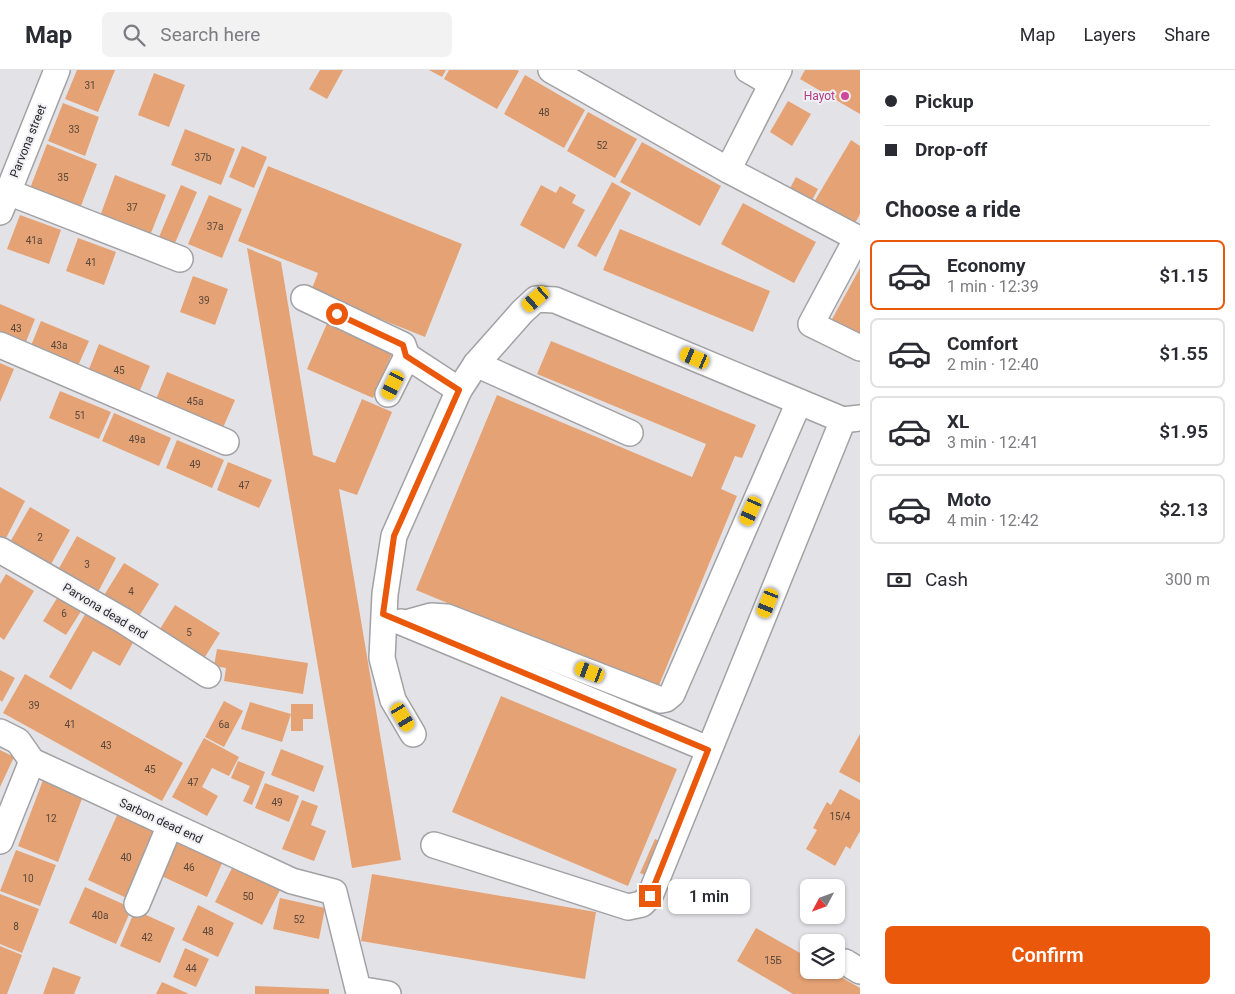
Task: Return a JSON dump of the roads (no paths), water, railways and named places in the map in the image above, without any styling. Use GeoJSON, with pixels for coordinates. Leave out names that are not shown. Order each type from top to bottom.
{"type":"FeatureCollection","features":[{"type":"Feature","properties":{"kind":"street","name":"Parvona street"},"geometry":{"type":"LineString","coordinates":[[4,202],[57,70]]}},
{"type":"Feature","properties":{"kind":"street"},"geometry":{"type":"LineString","coordinates":[[551,70],[728,170],[856,238],[811,324],[860,348]]}},
{"type":"Feature","properties":{"kind":"street"},"geometry":{"type":"LineString","coordinates":[[728,170],[776,77],[748,70]]}},
{"type":"Feature","properties":{"kind":"street"},"geometry":{"type":"LineString","coordinates":[[4,202],[180,259]]}},
{"type":"Feature","properties":{"kind":"street"},"geometry":{"type":"LineString","coordinates":[[304,298],[403,345],[406,356],[388,394]]}},
{"type":"Feature","properties":{"kind":"street"},"geometry":{"type":"LineString","coordinates":[[413,734],[393,700],[382,658],[383,614],[394,536],[459,390],[476,364],[536,299],[555,300],[799,402],[851,419],[708,750],[650,896],[642,904],[628,907],[434,845]]}},
{"type":"Feature","properties":{"kind":"street"},"geometry":{"type":"LineString","coordinates":[[0,345],[226,442]]}},
{"type":"Feature","properties":{"kind":"street"},"geometry":{"type":"LineString","coordinates":[[406,356],[459,390]]}},
{"type":"Feature","properties":{"kind":"street"},"geometry":{"type":"LineString","coordinates":[[476,364],[630,433]]}},
{"type":"Feature","properties":{"kind":"street"},"geometry":{"type":"LineString","coordinates":[[406,624],[431,616],[448,617],[661,700],[666,699],[672,694],[799,402]]}},
{"type":"Feature","properties":{"kind":"street","name":"Parvona dead end"},"geometry":{"type":"LineString","coordinates":[[0,550],[124,621],[208,676]]}},
{"type":"Feature","properties":{"kind":"street"},"geometry":{"type":"LineString","coordinates":[[383,614],[708,750]]}},
{"type":"Feature","properties":{"kind":"street","name":"Sarbon dead end"},"geometry":{"type":"LineString","coordinates":[[0,732],[18,741],[32,760],[292,881],[334,892],[358,989],[388,994]]}},
{"type":"Feature","properties":{"kind":"street"},"geometry":{"type":"LineString","coordinates":[[0,840],[32,760]]}},
{"type":"Feature","properties":{"kind":"street"},"geometry":{"type":"LineString","coordinates":[[137,904],[170,825]]}},
{"type":"Feature","properties":{"kind":"place","name":"Hayot"},"geometry":{"type":"Point","coordinates":[845,96]}}]}
